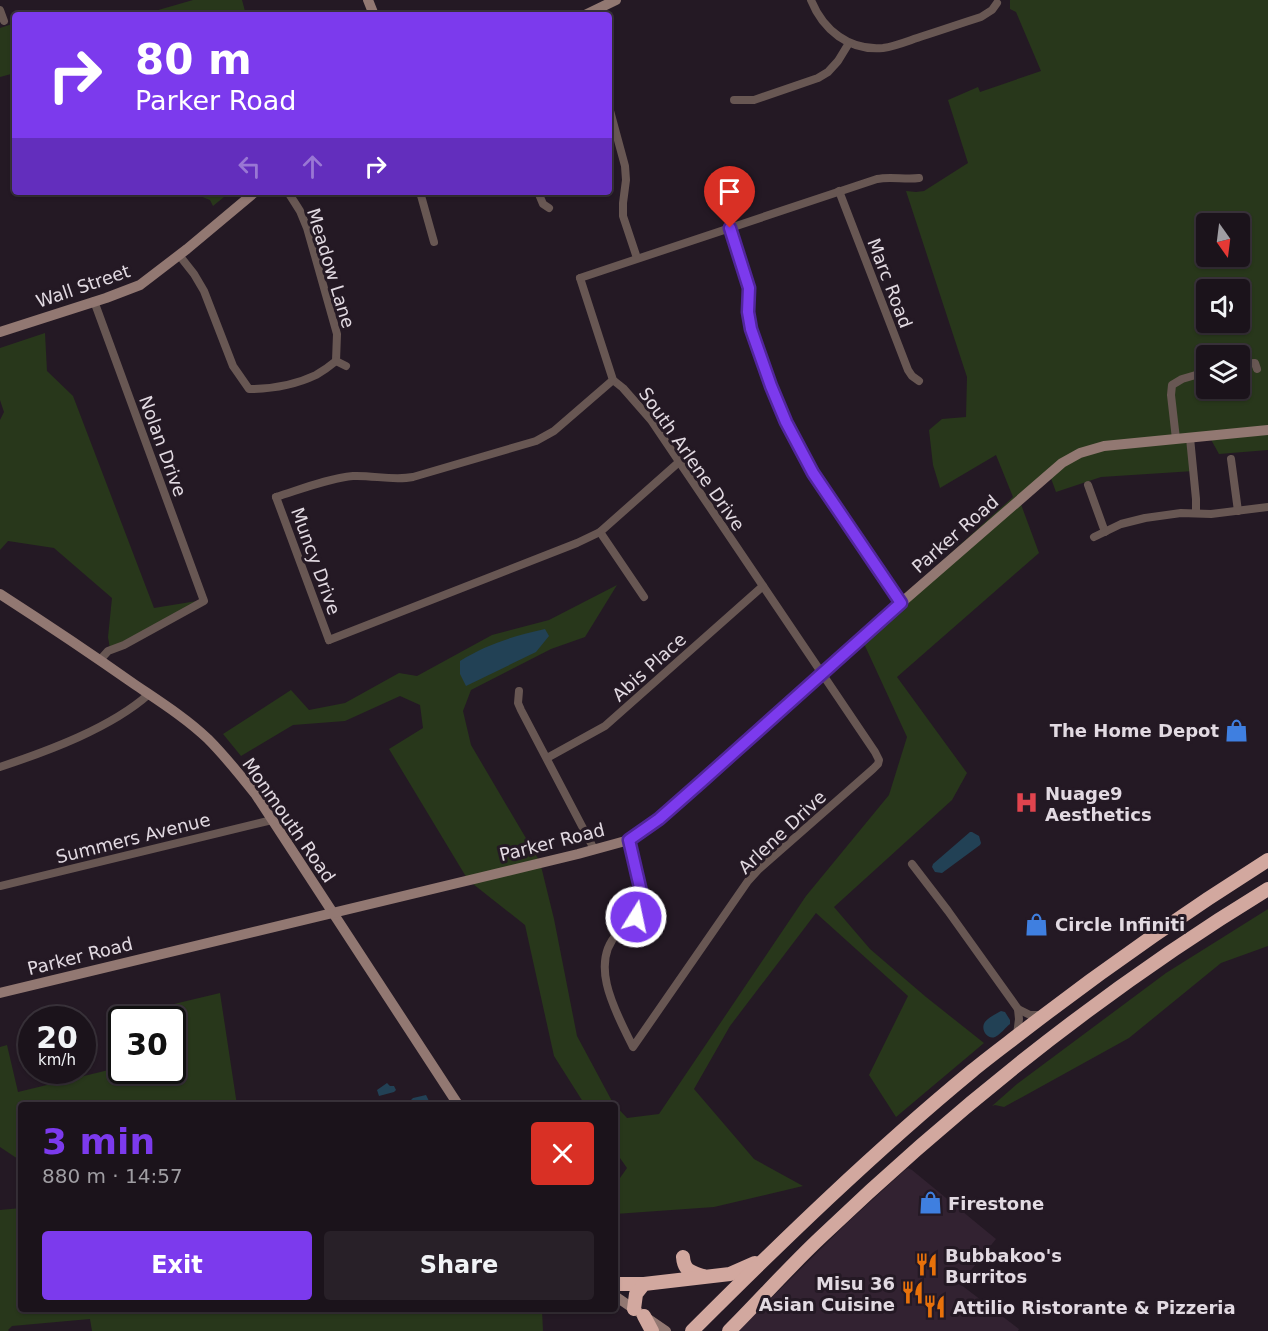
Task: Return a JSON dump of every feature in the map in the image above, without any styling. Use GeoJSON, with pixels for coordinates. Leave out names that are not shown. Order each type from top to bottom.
{"type":"FeatureCollection","features":[{"type":"Feature","properties":{"kind":"highway"},"geometry":{"type":"LineString","coordinates":[[692,1331],[765,1258],[885,1145],[973,1070],[1077,990],[1154,935],[1268,860]]}},
{"type":"Feature","properties":{"kind":"highway"},"geometry":{"type":"LineString","coordinates":[[731,1330],[822,1236],[980,1095],[1033,1052],[1125,984],[1210,925],[1268,889]]}},
{"type":"Feature","properties":{"kind":"highway"},"geometry":{"type":"LineString","coordinates":[[683,1257],[686,1268],[705,1277]]}},
{"type":"Feature","properties":{"kind":"highway"},"geometry":{"type":"LineString","coordinates":[[618,1284],[644,1284],[730,1274],[765,1258]]}},
{"type":"Feature","properties":{"kind":"highway"},"geometry":{"type":"LineString","coordinates":[[644,1284],[636,1294],[639,1313],[652,1331]]}},
{"type":"Feature","properties":{"kind":"street"},"geometry":{"type":"LineString","coordinates":[[591,12],[616,0]]}},
{"type":"Feature","properties":{"kind":"street"},"geometry":{"type":"LineString","coordinates":[[811,0],[818,16],[835,34],[849,43],[873,48],[891,46],[981,17],[992,10],[997,3]]}},
{"type":"Feature","properties":{"kind":"street"},"geometry":{"type":"LineString","coordinates":[[0,10],[4,21]]}},
{"type":"Feature","properties":{"kind":"street"},"geometry":{"type":"LineString","coordinates":[[734,100],[754,100],[818,78],[828,72],[838,61],[849,43]]}},
{"type":"Feature","properties":{"kind":"street"},"geometry":{"type":"LineString","coordinates":[[612,118],[625,166],[623,216],[637,258]]}},
{"type":"Feature","properties":{"kind":"street","name":"South Arlene Drive"},"geometry":{"type":"LineString","coordinates":[[822,675],[651,420],[613,380],[576,276],[881,178],[919,178]]}},
{"type":"Feature","properties":{"kind":"street","name":"Marc Road"},"geometry":{"type":"LineString","coordinates":[[839,191],[908,370],[919,381]]}},
{"type":"Feature","properties":{"kind":"street","name":"Wall Street"},"geometry":{"type":"LineString","coordinates":[[0,332],[140,285],[251,195]]}},
{"type":"Feature","properties":{"kind":"street","name":"Meadow Lane"},"geometry":{"type":"LineString","coordinates":[[290,195],[307,228],[337,334],[336,361]]}},
{"type":"Feature","properties":{"kind":"street"},"geometry":{"type":"LineString","coordinates":[[421,195],[434,242]]}},
{"type":"Feature","properties":{"kind":"street"},"geometry":{"type":"LineString","coordinates":[[539,195],[543,204],[549,208]]}},
{"type":"Feature","properties":{"kind":"street"},"geometry":{"type":"LineString","coordinates":[[730,228],[749,288],[748,312],[751,329],[786,422],[813,473],[901,603]]}},
{"type":"Feature","properties":{"kind":"street"},"geometry":{"type":"LineString","coordinates":[[179,255],[200,284],[246,392],[273,388],[309,378],[336,361],[346,366]]}},
{"type":"Feature","properties":{"kind":"street","name":"Nolan Drive"},"geometry":{"type":"LineString","coordinates":[[94,301],[204,601],[124,645],[108,651],[100,660]]}},
{"type":"Feature","properties":{"kind":"street"},"geometry":{"type":"LineString","coordinates":[[1250,363],[1255,363],[1257,369]]}},
{"type":"Feature","properties":{"kind":"street"},"geometry":{"type":"LineString","coordinates":[[1176,439],[1172,385],[1196,375]]}},
{"type":"Feature","properties":{"kind":"street","name":"Muncy Drive"},"geometry":{"type":"LineString","coordinates":[[613,380],[554,431],[536,441],[414,477],[399,479],[348,477],[273,496],[329,640],[600,532],[679,462]]}},
{"type":"Feature","properties":{"kind":"street","name":"Parker Road"},"geometry":{"type":"LineString","coordinates":[[0,993],[629,840],[659,819],[1062,463],[1080,453],[1104,446],[1268,430]]}},
{"type":"Feature","properties":{"kind":"street"},"geometry":{"type":"LineString","coordinates":[[1190,438],[1196,513]]}},
{"type":"Feature","properties":{"kind":"street"},"geometry":{"type":"LineString","coordinates":[[1231,459],[1238,511]]}},
{"type":"Feature","properties":{"kind":"street"},"geometry":{"type":"LineString","coordinates":[[1088,485],[1105,532]]}},
{"type":"Feature","properties":{"kind":"street"},"geometry":{"type":"LineString","coordinates":[[1094,537],[1121,524],[1145,518],[1173,514],[1211,514],[1268,507]]}},
{"type":"Feature","properties":{"kind":"street"},"geometry":{"type":"LineString","coordinates":[[600,532],[644,597]]}},
{"type":"Feature","properties":{"kind":"street","name":"Abis Place"},"geometry":{"type":"LineString","coordinates":[[547,758],[605,726],[763,586]]}},
{"type":"Feature","properties":{"kind":"street","name":"Monmouth Road"},"geometry":{"type":"LineString","coordinates":[[0,594],[100,660],[191,725],[208,740],[245,781],[456,1102]]}},
{"type":"Feature","properties":{"kind":"street"},"geometry":{"type":"LineString","coordinates":[[325,649],[329,640]]}},
{"type":"Feature","properties":{"kind":"street","name":"Arlene Drive"},"geometry":{"type":"LineString","coordinates":[[629,840],[642,896],[641,910],[613,939],[604,966],[610,995],[633,1047],[748,881],[878,764],[879,760],[875,752],[822,675]]}},
{"type":"Feature","properties":{"kind":"street"},"geometry":{"type":"LineString","coordinates":[[519,691],[521,710],[594,849]]}},
{"type":"Feature","properties":{"kind":"street"},"geometry":{"type":"LineString","coordinates":[[0,767],[56,746],[92,729],[130,710],[149,694]]}},
{"type":"Feature","properties":{"kind":"street","name":"Summers Avenue"},"geometry":{"type":"LineString","coordinates":[[0,885],[272,820]]}},
{"type":"Feature","properties":{"kind":"street"},"geometry":{"type":"LineString","coordinates":[[912,864],[1018,1009],[1030,1015],[1044,1015]]}},
{"type":"Feature","properties":{"kind":"street"},"geometry":{"type":"LineString","coordinates":[[1016,1037],[1018,1009]]}},
{"type":"Feature","properties":{"kind":"street"},"geometry":{"type":"LineString","coordinates":[[618,1298],[666,1331]]}},
{"type":"Feature","properties":{"kind":"shaded area"},"geometry":{"type":"Polygon","coordinates":[[[908,1168],[996,1239],[960,1284],[1019,1329],[1018,1331],[738,1331],[848,1222],[908,1168]]]}},
{"type":"Feature","properties":{"kind":"green space"},"geometry":{"type":"Polygon","coordinates":[[[193,0],[242,0],[245,12],[151,12],[193,0]]]}},
{"type":"Feature","properties":{"kind":"green space"},"geometry":{"type":"Polygon","coordinates":[[[1010,0],[1268,0],[1268,450],[1219,454],[1209,436],[1191,438],[1194,471],[1101,477],[1056,492],[1049,473],[1019,499],[1039,553],[897,677],[967,773],[952,800],[834,907],[870,949],[984,1043],[896,1117],[869,1075],[908,996],[816,913],[730,1026],[694,1089],[754,1159],[803,1186],[714,1207],[618,1214],[618,1181],[627,1168],[618,1155],[618,1108],[627,1118],[659,1114],[806,896],[889,795],[907,737],[860,635],[1013,497],[996,455],[940,488],[933,465],[929,430],[942,419],[966,417],[967,377],[906,191],[924,191],[968,163],[948,100],[978,87],[980,92],[1041,71],[1016,12],[1010,9],[1010,0]]]}},
{"type":"Feature","properties":{"kind":"green space"},"geometry":{"type":"Polygon","coordinates":[[[12,24],[12,74],[0,77],[0,28],[12,24]]]}},
{"type":"Feature","properties":{"kind":"green space"},"geometry":{"type":"Polygon","coordinates":[[[198,195],[226,195],[213,206],[210,200],[198,195]]]}},
{"type":"Feature","properties":{"kind":"green space"},"geometry":{"type":"Polygon","coordinates":[[[45,333],[47,371],[73,396],[154,608],[203,600],[110,649],[108,637],[112,598],[54,548],[8,541],[0,550],[0,420],[4,412],[0,400],[0,348],[45,333]]]}},
{"type":"Feature","properties":{"kind":"green space"},"geometry":{"type":"Polygon","coordinates":[[[617,585],[585,637],[551,649],[471,690],[463,711],[471,745],[540,862],[554,919],[577,1036],[612,1102],[583,1102],[554,1056],[525,925],[468,880],[389,749],[423,728],[420,705],[400,696],[345,721],[293,725],[241,756],[223,734],[291,690],[309,710],[345,703],[399,673],[417,676],[492,635],[549,620],[617,585]]]}},
{"type":"Feature","properties":{"kind":"green space"},"geometry":{"type":"Polygon","coordinates":[[[1268,909],[1268,946],[1221,963],[1129,1038],[1004,1107],[992,1106],[1017,1084],[1166,973],[1268,909]]]}},
{"type":"Feature","properties":{"kind":"green space"},"geometry":{"type":"Polygon","coordinates":[[[220,993],[237,1102],[18,1102],[18,1159],[0,1147],[0,1047],[7,1045],[18,1092],[51,1084],[96,1084],[96,1073],[108,1070],[108,1084],[186,1084],[186,1006],[166,1006],[220,993]]]}},
{"type":"Feature","properties":{"kind":"green space"},"geometry":{"type":"Polygon","coordinates":[[[18,1208],[18,1312],[542,1312],[543,1331],[92,1331],[90,1319],[12,1326],[9,1331],[0,1331],[0,1210],[18,1208]]]}},
{"type":"Feature","properties":{"kind":"water"},"geometry":{"type":"Polygon","coordinates":[[[545,629],[549,636],[536,652],[466,686],[460,674],[460,661],[501,641],[545,629]]]}},
{"type":"Feature","properties":{"kind":"water"},"geometry":{"type":"Polygon","coordinates":[[[970,832],[979,836],[980,845],[942,873],[935,872],[933,864],[970,832]]]}},
{"type":"Feature","properties":{"kind":"water"},"geometry":{"type":"Polygon","coordinates":[[[1001,1011],[1005,1012],[1010,1024],[997,1036],[989,1037],[984,1031],[985,1022],[1001,1011]]]}},
{"type":"Feature","properties":{"kind":"water"},"geometry":{"type":"Polygon","coordinates":[[[387,1083],[394,1086],[396,1090],[379,1096],[377,1090],[387,1083]]]}},
{"type":"Feature","properties":{"kind":"water"},"geometry":{"type":"Polygon","coordinates":[[[426,1095],[430,1102],[409,1102],[413,1098],[426,1095]]]}},
{"type":"Feature","properties":{"kind":"place","name":"The Home Depot"},"geometry":{"type":"Point","coordinates":[1237,730]}},
{"type":"Feature","properties":{"kind":"place","name":"Nuage9 Aesthetics"},"geometry":{"type":"Point","coordinates":[1027,803]}},
{"type":"Feature","properties":{"kind":"place","name":"Circle Infiniti"},"geometry":{"type":"Point","coordinates":[1037,924]}},
{"type":"Feature","properties":{"kind":"place","name":"Firestone"},"geometry":{"type":"Point","coordinates":[930,1203]}},
{"type":"Feature","properties":{"kind":"place","name":"Bubbakoo's Burritos"},"geometry":{"type":"Point","coordinates":[927,1265]}},
{"type":"Feature","properties":{"kind":"place","name":"Misu 36 Asian Cuisine"},"geometry":{"type":"Point","coordinates":[913,1293]}},
{"type":"Feature","properties":{"kind":"place","name":"Attilio Ristorante & Pizzeria"},"geometry":{"type":"Point","coordinates":[935,1307]}},
{"type":"Feature","properties":{"kind":"route"},"geometry":{"type":"LineString","coordinates":[[636,917],[641,910],[642,896],[629,840],[659,819],[901,603],[813,473],[786,422],[751,329],[748,312],[749,288],[730,228]]}}]}
